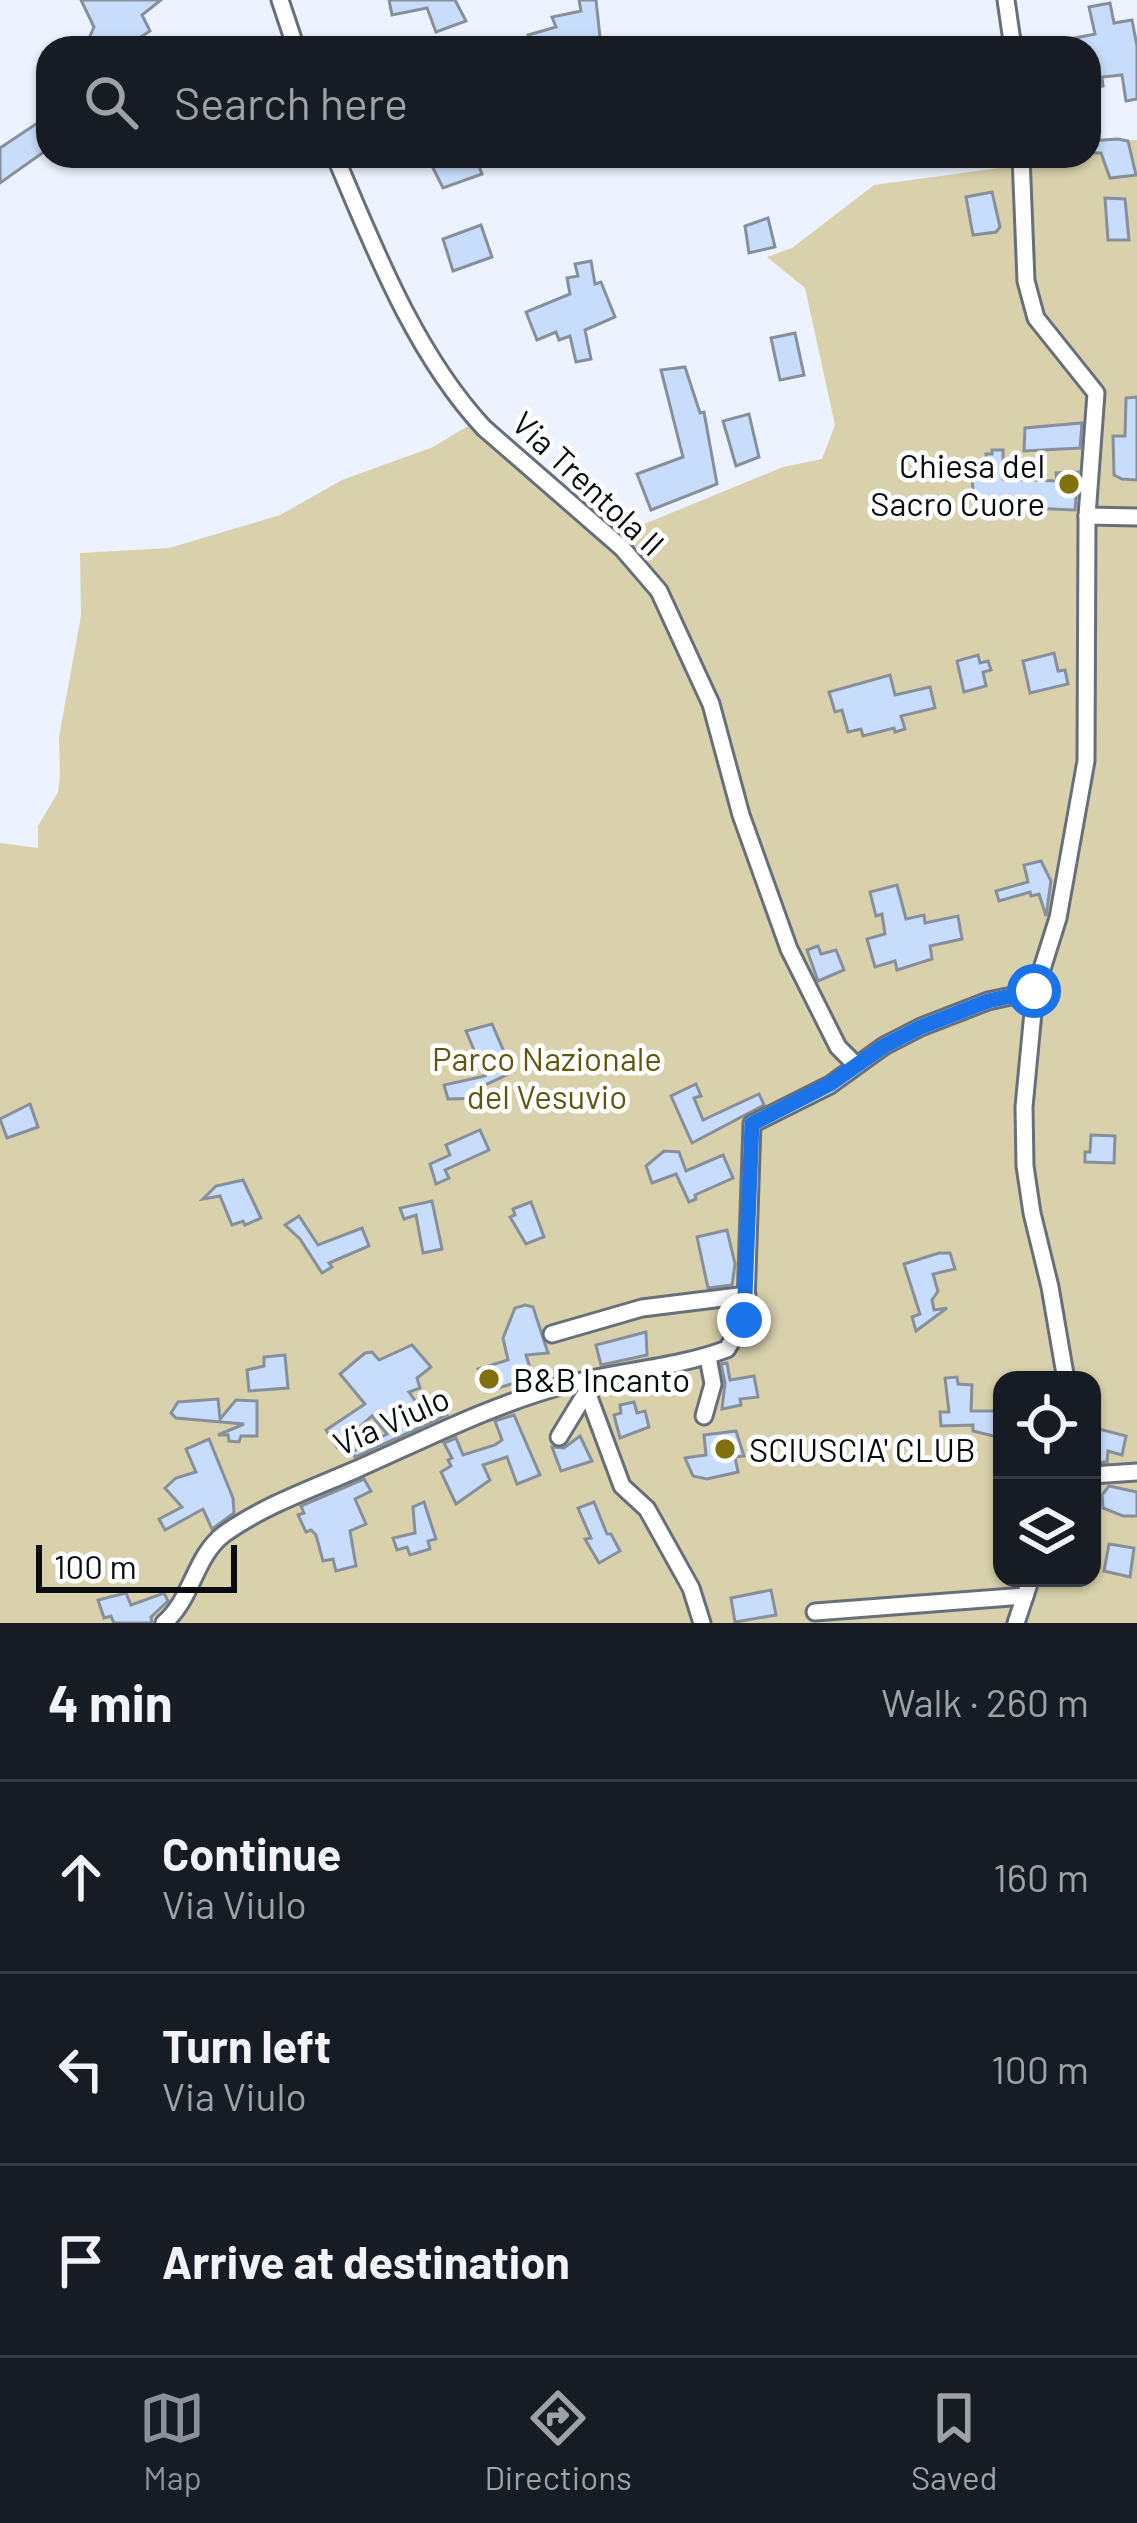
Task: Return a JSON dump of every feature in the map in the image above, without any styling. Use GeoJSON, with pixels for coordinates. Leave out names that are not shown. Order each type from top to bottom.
{"type":"FeatureCollection","features":[{"type":"Feature","properties":{"kind":"street"},"geometry":{"type":"LineString","coordinates":[[280,0],[292,36]]}},
{"type":"Feature","properties":{"kind":"street"},"geometry":{"type":"LineString","coordinates":[[1006,0],[1011,36]]}},
{"type":"Feature","properties":{"kind":"street","name":"Via Trentola II"},"geometry":{"type":"LineString","coordinates":[[340,168],[389,287],[467,408],[622,548],[658,591],[711,704],[741,814],[789,949],[832,1036],[856,1065]]}},
{"type":"Feature","properties":{"kind":"street"},"geometry":{"type":"LineString","coordinates":[[1022,168],[1025,281],[1036,318],[1096,393],[1087,516],[1086,761],[1058,918],[1034,991],[1024,1107],[1025,1166],[1064,1371]]}},
{"type":"Feature","properties":{"kind":"street"},"geometry":{"type":"LineString","coordinates":[[1087,516],[1137,517]]}},
{"type":"Feature","properties":{"kind":"street"},"geometry":{"type":"LineString","coordinates":[[704,1416],[712,1384],[708,1357],[728,1349],[744,1320],[752,1124],[830,1084],[884,1046],[947,1016],[1034,991]]}},
{"type":"Feature","properties":{"kind":"street"},"geometry":{"type":"LineString","coordinates":[[552,1334],[642,1308],[747,1295]]}},
{"type":"Feature","properties":{"kind":"street","name":"Via Viulo"},"geometry":{"type":"LineString","coordinates":[[164,1623],[179,1610],[205,1552],[256,1516],[487,1410],[708,1357]]}},
{"type":"Feature","properties":{"kind":"street"},"geometry":{"type":"LineString","coordinates":[[559,1437],[585,1386]]}},
{"type":"Feature","properties":{"kind":"street"},"geometry":{"type":"LineString","coordinates":[[585,1386],[622,1486],[646,1509],[691,1588],[701,1623]]}},
{"type":"Feature","properties":{"kind":"street"},"geometry":{"type":"LineString","coordinates":[[1101,1474],[1137,1472]]}},
{"type":"Feature","properties":{"kind":"street"},"geometry":{"type":"LineString","coordinates":[[1016,1623],[1028,1587]]}},
{"type":"Feature","properties":{"kind":"street"},"geometry":{"type":"LineString","coordinates":[[814,1612],[1025,1596]]}},
{"type":"Feature","properties":{"kind":"green space","name":"Parco Nazionale del Vesuvio"},"geometry":{"type":"Polygon","coordinates":[[[1137,140],[1137,1623],[0,1623],[0,843],[38,848],[38,826],[58,792],[59,737],[81,616],[80,553],[169,548],[280,515],[342,480],[433,447],[481,418],[615,536],[783,467],[822,459],[835,425],[805,288],[767,257],[792,248],[874,185],[999,168],[1101,168],[1101,141],[1137,140]]]}},
{"type":"Feature","properties":{"kind":"building"},"geometry":{"type":"Polygon","coordinates":[[[81,0],[161,0],[142,15],[150,31],[142,36],[90,36],[94,27],[81,0]]]}},
{"type":"Feature","properties":{"kind":"building"},"geometry":{"type":"Polygon","coordinates":[[[389,0],[455,0],[466,21],[436,32],[427,8],[392,15],[389,0]]]}},
{"type":"Feature","properties":{"kind":"building"},"geometry":{"type":"Polygon","coordinates":[[[579,0],[596,0],[600,36],[528,36],[556,27],[552,17],[581,11],[579,0]]]}},
{"type":"Feature","properties":{"kind":"building"},"geometry":{"type":"Polygon","coordinates":[[[1110,3],[1114,23],[1132,20],[1137,99],[1126,101],[1122,75],[1102,77],[1101,86],[1101,36],[1085,36],[1095,34],[1089,7],[1110,3]]]}},
{"type":"Feature","properties":{"kind":"building"},"geometry":{"type":"Polygon","coordinates":[[[36,124],[36,158],[0,183],[0,148],[36,124]]]}},
{"type":"Feature","properties":{"kind":"building"},"geometry":{"type":"Polygon","coordinates":[[[1101,140],[1128,141],[1136,175],[1110,178],[1101,140]]]}},
{"type":"Feature","properties":{"kind":"building"},"geometry":{"type":"Polygon","coordinates":[[[433,168],[480,168],[482,174],[443,188],[433,168]]]}},
{"type":"Feature","properties":{"kind":"building"},"geometry":{"type":"Polygon","coordinates":[[[992,192],[1000,227],[996,232],[973,235],[966,197],[992,192]]]}},
{"type":"Feature","properties":{"kind":"building"},"geometry":{"type":"Polygon","coordinates":[[[1105,198],[1125,199],[1129,240],[1108,240],[1105,198]]]}},
{"type":"Feature","properties":{"kind":"building"},"geometry":{"type":"Polygon","coordinates":[[[768,218],[775,247],[749,253],[745,226],[768,218]]]}},
{"type":"Feature","properties":{"kind":"building"},"geometry":{"type":"Polygon","coordinates":[[[481,225],[492,257],[453,271],[443,239],[481,225]]]}},
{"type":"Feature","properties":{"kind":"building"},"geometry":{"type":"Polygon","coordinates":[[[591,261],[595,284],[601,282],[615,317],[585,330],[591,359],[576,362],[570,336],[559,340],[556,332],[537,340],[526,312],[570,294],[567,278],[578,276],[575,264],[591,261]]]}},
{"type":"Feature","properties":{"kind":"building"},"geometry":{"type":"Polygon","coordinates":[[[795,333],[804,375],[780,380],[771,338],[795,333]]]}},
{"type":"Feature","properties":{"kind":"building"},"geometry":{"type":"Polygon","coordinates":[[[685,367],[700,413],[704,412],[717,484],[651,510],[637,474],[683,457],[661,370],[685,367]]]}},
{"type":"Feature","properties":{"kind":"building"},"geometry":{"type":"Polygon","coordinates":[[[1137,397],[1137,480],[1122,479],[1114,475],[1113,436],[1125,436],[1126,398],[1137,397]]]}},
{"type":"Feature","properties":{"kind":"building"},"geometry":{"type":"Polygon","coordinates":[[[749,414],[759,457],[736,466],[723,421],[749,414]]]}},
{"type":"Feature","properties":{"kind":"building"},"geometry":{"type":"Polygon","coordinates":[[[1082,423],[1080,448],[1024,451],[1025,428],[1082,423]]]}},
{"type":"Feature","properties":{"kind":"building"},"geometry":{"type":"Polygon","coordinates":[[[1003,450],[1003,479],[1057,481],[1056,473],[1078,472],[1075,510],[1029,508],[1025,500],[974,498],[971,471],[986,470],[986,454],[1003,450]]]}},
{"type":"Feature","properties":{"kind":"building"},"geometry":{"type":"Polygon","coordinates":[[[1054,653],[1058,671],[1065,670],[1068,684],[1030,693],[1023,661],[1054,653]]]}},
{"type":"Feature","properties":{"kind":"building"},"geometry":{"type":"Polygon","coordinates":[[[978,655],[980,663],[988,661],[991,670],[983,672],[986,686],[964,692],[957,661],[978,655]]]}},
{"type":"Feature","properties":{"kind":"building"},"geometry":{"type":"Polygon","coordinates":[[[890,675],[895,695],[930,687],[935,708],[901,716],[905,729],[895,732],[894,728],[863,736],[861,729],[848,732],[842,710],[835,712],[829,692],[890,675]]]}},
{"type":"Feature","properties":{"kind":"building"},"geometry":{"type":"Polygon","coordinates":[[[1041,861],[1051,881],[1046,916],[1039,894],[999,901],[996,891],[1028,882],[1024,865],[1041,861]]]}},
{"type":"Feature","properties":{"kind":"building"},"geometry":{"type":"Polygon","coordinates":[[[897,885],[906,919],[924,915],[925,923],[958,916],[962,939],[930,946],[932,959],[897,970],[895,961],[875,967],[867,939],[885,934],[882,914],[876,916],[870,892],[897,885]]]}},
{"type":"Feature","properties":{"kind":"building"},"geometry":{"type":"Polygon","coordinates":[[[818,946],[821,954],[836,950],[844,970],[818,981],[807,950],[818,946]]]}},
{"type":"Feature","properties":{"kind":"building"},"geometry":{"type":"Polygon","coordinates":[[[492,1024],[513,1072],[481,1087],[487,1098],[448,1099],[444,1085],[485,1076],[466,1031],[492,1024]]]}},
{"type":"Feature","properties":{"kind":"building"},"geometry":{"type":"Polygon","coordinates":[[[696,1084],[701,1096],[694,1098],[703,1120],[759,1094],[764,1105],[692,1143],[671,1096],[696,1084]]]}},
{"type":"Feature","properties":{"kind":"building"},"geometry":{"type":"Polygon","coordinates":[[[30,1104],[38,1127],[7,1138],[0,1119],[30,1104]]]}},
{"type":"Feature","properties":{"kind":"building"},"geometry":{"type":"Polygon","coordinates":[[[480,1130],[489,1150],[445,1170],[449,1178],[436,1184],[430,1164],[450,1155],[446,1145],[480,1130]]]}},
{"type":"Feature","properties":{"kind":"building"},"geometry":{"type":"Polygon","coordinates":[[[1091,1135],[1115,1136],[1114,1163],[1085,1162],[1091,1135]]]}},
{"type":"Feature","properties":{"kind":"building"},"geometry":{"type":"Polygon","coordinates":[[[664,1151],[679,1152],[686,1171],[723,1155],[733,1178],[689,1202],[676,1174],[652,1183],[646,1166],[664,1151]]]}},
{"type":"Feature","properties":{"kind":"building"},"geometry":{"type":"Polygon","coordinates":[[[243,1180],[261,1218],[232,1225],[220,1196],[203,1199],[216,1186],[243,1180]]]}},
{"type":"Feature","properties":{"kind":"building"},"geometry":{"type":"Polygon","coordinates":[[[432,1201],[442,1249],[423,1253],[416,1215],[404,1219],[400,1208],[432,1201]]]}},
{"type":"Feature","properties":{"kind":"building"},"geometry":{"type":"Polygon","coordinates":[[[531,1202],[544,1237],[526,1244],[510,1217],[515,1215],[513,1209],[531,1202]]]}},
{"type":"Feature","properties":{"kind":"building"},"geometry":{"type":"Polygon","coordinates":[[[299,1216],[318,1245],[362,1228],[369,1246],[329,1263],[332,1267],[322,1273],[285,1225],[299,1216]]]}},
{"type":"Feature","properties":{"kind":"building"},"geometry":{"type":"Polygon","coordinates":[[[727,1230],[735,1264],[732,1285],[708,1288],[697,1237],[727,1230]]]}},
{"type":"Feature","properties":{"kind":"building"},"geometry":{"type":"Polygon","coordinates":[[[950,1253],[955,1269],[933,1274],[938,1291],[932,1300],[934,1310],[947,1308],[916,1331],[912,1317],[920,1314],[904,1264],[950,1253]]]}},
{"type":"Feature","properties":{"kind":"building"},"geometry":{"type":"Polygon","coordinates":[[[533,1307],[548,1353],[526,1355],[533,1377],[486,1392],[478,1369],[508,1360],[503,1338],[515,1308],[533,1307]]]}},
{"type":"Feature","properties":{"kind":"building"},"geometry":{"type":"Polygon","coordinates":[[[646,1332],[647,1355],[601,1365],[596,1345],[646,1332]]]}},
{"type":"Feature","properties":{"kind":"building"},"geometry":{"type":"Polygon","coordinates":[[[412,1345],[431,1367],[417,1378],[420,1388],[409,1392],[423,1412],[443,1404],[447,1415],[355,1457],[352,1452],[387,1434],[372,1416],[337,1447],[326,1430],[365,1404],[340,1374],[365,1353],[372,1352],[379,1360],[412,1345]]]}},
{"type":"Feature","properties":{"kind":"building"},"geometry":{"type":"Polygon","coordinates":[[[285,1355],[288,1388],[249,1391],[247,1370],[264,1366],[264,1357],[285,1355]]]}},
{"type":"Feature","properties":{"kind":"building"},"geometry":{"type":"Polygon","coordinates":[[[727,1363],[730,1380],[754,1376],[758,1397],[740,1399],[741,1405],[722,1409],[721,1364],[727,1363]]]}},
{"type":"Feature","properties":{"kind":"building"},"geometry":{"type":"Polygon","coordinates":[[[957,1377],[958,1384],[972,1385],[971,1411],[993,1411],[993,1436],[973,1431],[973,1425],[941,1426],[940,1412],[949,1412],[945,1378],[957,1377]]]}},
{"type":"Feature","properties":{"kind":"building"},"geometry":{"type":"Polygon","coordinates":[[[218,1399],[220,1419],[236,1400],[257,1401],[257,1436],[229,1441],[228,1435],[218,1435],[244,1424],[176,1418],[171,1413],[178,1402],[218,1399]]]}},
{"type":"Feature","properties":{"kind":"building"},"geometry":{"type":"Polygon","coordinates":[[[634,1402],[637,1413],[645,1411],[649,1427],[620,1438],[614,1415],[621,1413],[620,1405],[634,1402]]]}},
{"type":"Feature","properties":{"kind":"building"},"geometry":{"type":"Polygon","coordinates":[[[514,1415],[540,1475],[517,1484],[507,1457],[483,1465],[490,1480],[456,1504],[441,1472],[451,1466],[448,1460],[452,1458],[444,1443],[456,1438],[463,1455],[495,1445],[502,1440],[495,1421],[514,1415]]]}},
{"type":"Feature","properties":{"kind":"building"},"geometry":{"type":"Polygon","coordinates":[[[1101,1430],[1126,1436],[1122,1455],[1108,1451],[1107,1462],[1101,1462],[1101,1430]]]}},
{"type":"Feature","properties":{"kind":"building","name":"SCIUSCIA' CLUB"},"geometry":{"type":"Polygon","coordinates":[[[736,1431],[744,1456],[735,1457],[738,1472],[707,1479],[693,1476],[685,1458],[706,1455],[704,1435],[736,1431]]]}},
{"type":"Feature","properties":{"kind":"building"},"geometry":{"type":"Polygon","coordinates":[[[580,1436],[592,1461],[561,1471],[552,1447],[564,1448],[580,1436]]]}},
{"type":"Feature","properties":{"kind":"building"},"geometry":{"type":"Polygon","coordinates":[[[209,1439],[233,1498],[234,1513],[212,1529],[203,1509],[165,1530],[159,1519],[182,1507],[165,1488],[176,1478],[196,1472],[186,1449],[209,1439]]]}},
{"type":"Feature","properties":{"kind":"building"},"geometry":{"type":"Polygon","coordinates":[[[364,1479],[371,1491],[355,1499],[366,1524],[350,1531],[356,1566],[336,1571],[333,1559],[323,1561],[316,1535],[306,1532],[298,1515],[304,1513],[301,1506],[364,1479]]]}},
{"type":"Feature","properties":{"kind":"building"},"geometry":{"type":"Polygon","coordinates":[[[1109,1486],[1137,1492],[1137,1516],[1103,1508],[1102,1495],[1109,1486]]]}},
{"type":"Feature","properties":{"kind":"building"},"geometry":{"type":"Polygon","coordinates":[[[424,1502],[436,1539],[428,1541],[430,1549],[410,1555],[407,1547],[397,1550],[393,1538],[415,1533],[413,1507],[424,1502]]]}},
{"type":"Feature","properties":{"kind":"building"},"geometry":{"type":"Polygon","coordinates":[[[594,1502],[620,1551],[599,1563],[585,1539],[591,1538],[578,1508],[594,1502]]]}},
{"type":"Feature","properties":{"kind":"building"},"geometry":{"type":"Polygon","coordinates":[[[1109,1544],[1134,1548],[1130,1577],[1104,1571],[1109,1544]]]}},
{"type":"Feature","properties":{"kind":"building"},"geometry":{"type":"Polygon","coordinates":[[[771,1590],[776,1615],[735,1622],[731,1598],[771,1590]]]}},
{"type":"Feature","properties":{"kind":"building"},"geometry":{"type":"Polygon","coordinates":[[[126,1593],[131,1605],[164,1593],[168,1601],[151,1617],[152,1623],[114,1623],[111,1616],[104,1618],[98,1600],[126,1593]]]}},
{"type":"Feature","properties":{"kind":"place","name":"Chiesa del Sacro Cuore"},"geometry":{"type":"Point","coordinates":[1069,484]}},
{"type":"Feature","properties":{"kind":"place","name":"B&B Incanto"},"geometry":{"type":"Point","coordinates":[489,1379]}},
{"type":"Feature","properties":{"kind":"place","name":"SCIUSCIA' CLUB"},"geometry":{"type":"Point","coordinates":[725,1449]}},
{"type":"Feature","properties":{"kind":"route"},"geometry":{"type":"LineString","coordinates":[[744,1320],[752,1124],[830,1084],[921,1027],[988,1001],[1034,991]]}}]}
